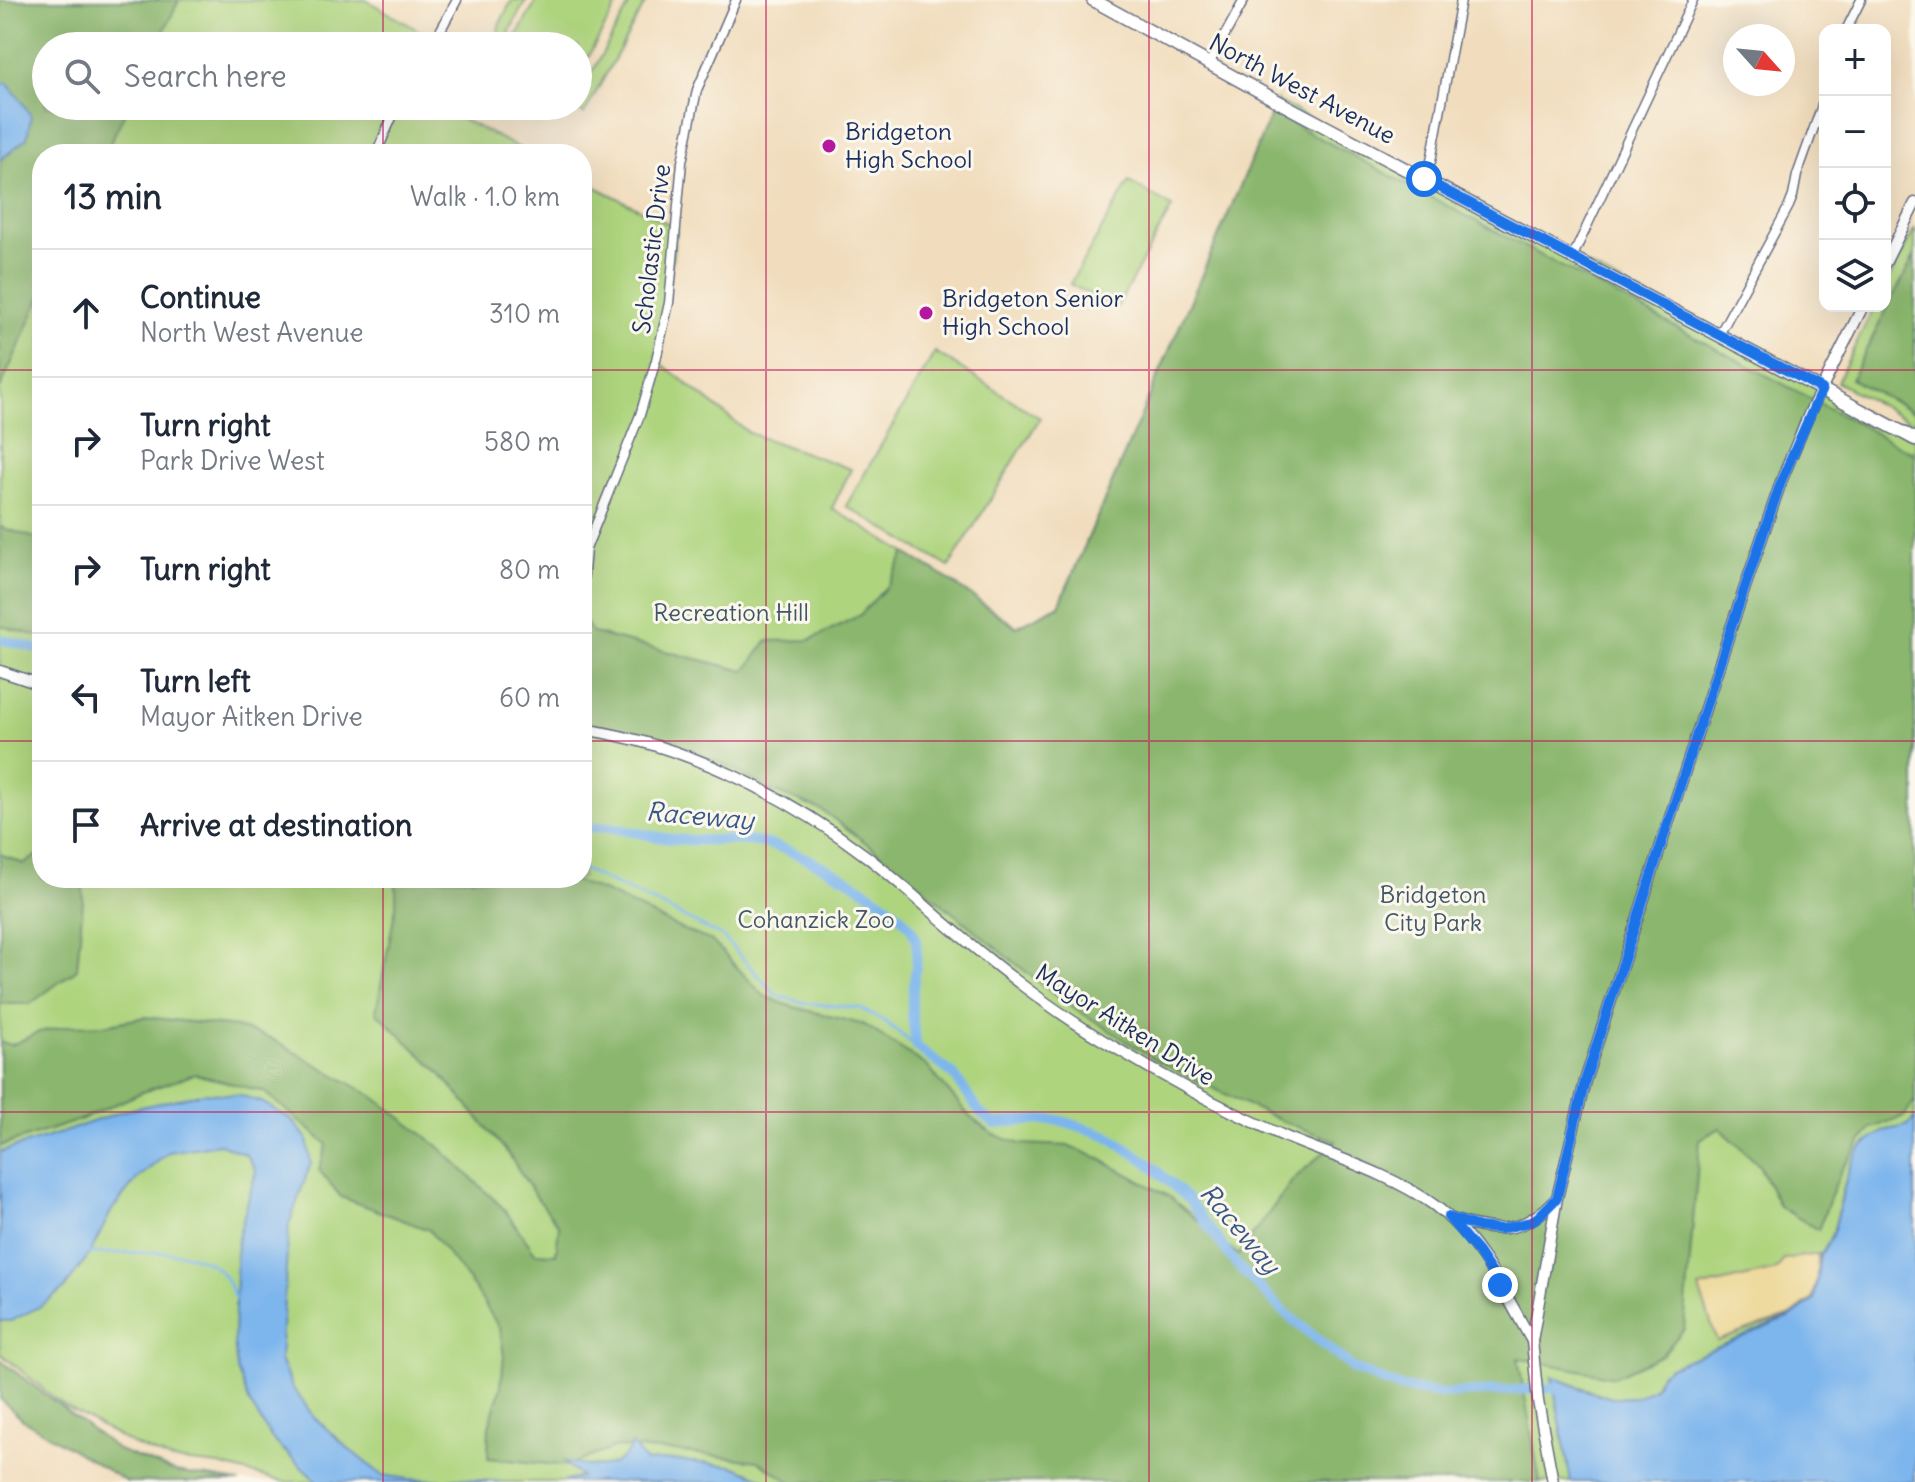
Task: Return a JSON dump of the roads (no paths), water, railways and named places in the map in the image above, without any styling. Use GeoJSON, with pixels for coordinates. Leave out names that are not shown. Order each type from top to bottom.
{"type":"FeatureCollection","features":[{"type":"Feature","properties":{"kind":"main road","name":"North West Avenue"},"geometry":{"type":"LineString","coordinates":[[1093,0],[1915,439]]}},
{"type":"Feature","properties":{"kind":"street"},"geometry":{"type":"LineString","coordinates":[[440,32],[457,0]]}},
{"type":"Feature","properties":{"kind":"street","name":"Scholastic Drive"},"geometry":{"type":"LineString","coordinates":[[592,528],[640,415],[656,360],[669,303],[682,162],[692,111],[705,71],[736,0]]}},
{"type":"Feature","properties":{"kind":"street"},"geometry":{"type":"LineString","coordinates":[[1209,64],[1244,0]]}},
{"type":"Feature","properties":{"kind":"street"},"geometry":{"type":"LineString","coordinates":[[1424,179],[1431,161],[1461,0]]}},
{"type":"Feature","properties":{"kind":"street"},"geometry":{"type":"LineString","coordinates":[[1572,258],[1693,0]]}},
{"type":"Feature","properties":{"kind":"street"},"geometry":{"type":"LineString","coordinates":[[1849,24],[1861,0]]}},
{"type":"Feature","properties":{"kind":"street"},"geometry":{"type":"LineString","coordinates":[[1719,335],[1789,206],[1819,114]]}},
{"type":"Feature","properties":{"kind":"street"},"geometry":{"type":"LineString","coordinates":[[380,144],[391,120]]}},
{"type":"Feature","properties":{"kind":"street"},"geometry":{"type":"LineString","coordinates":[[1891,251],[1915,203]]}},
{"type":"Feature","properties":{"kind":"street"},"geometry":{"type":"LineString","coordinates":[[1553,1482],[1538,1401],[1532,1341],[1557,1198],[1585,1081],[1730,631],[1787,466],[1860,312]]}},
{"type":"Feature","properties":{"kind":"street"},"geometry":{"type":"LineString","coordinates":[[0,671],[32,682]]}},
{"type":"Feature","properties":{"kind":"street","name":"Mayor Aitken Drive"},"geometry":{"type":"LineString","coordinates":[[592,731],[618,735],[686,757],[731,775],[808,816],[868,857],[964,939],[1055,1010],[1104,1041],[1225,1109],[1420,1196],[1448,1217],[1485,1263],[1532,1341]]}},
{"type":"Feature","properties":{"kind":"street"},"geometry":{"type":"LineString","coordinates":[[1448,1217],[1479,1227],[1501,1229],[1530,1222],[1557,1198]]}},
{"type":"Feature","properties":{"kind":"water"},"geometry":{"type":"Polygon","coordinates":[[[7,83],[31,116],[27,138],[0,160],[0,84],[7,83]]]}},
{"type":"Feature","properties":{"kind":"water"},"geometry":{"type":"Polygon","coordinates":[[[205,1093],[239,1095],[262,1102],[293,1121],[307,1139],[311,1163],[289,1224],[280,1360],[292,1387],[315,1418],[382,1475],[409,1479],[458,1478],[501,1482],[317,1482],[273,1440],[250,1404],[237,1370],[234,1340],[237,1242],[256,1171],[247,1155],[220,1144],[169,1152],[137,1179],[112,1210],[90,1253],[65,1288],[39,1307],[11,1321],[0,1321],[0,1152],[123,1111],[205,1093]]]}},
{"type":"Feature","properties":{"kind":"water"},"geometry":{"type":"Polygon","coordinates":[[[1915,1118],[1915,1482],[1571,1482],[1552,1376],[1612,1398],[1636,1397],[1654,1388],[1661,1374],[1670,1367],[1790,1317],[1814,1300],[1820,1254],[1833,1233],[1847,1177],[1857,1153],[1881,1133],[1903,1127],[1915,1118]]]}},
{"type":"Feature","properties":{"kind":"water"},"geometry":{"type":"Polygon","coordinates":[[[632,1445],[646,1462],[671,1460],[733,1466],[771,1482],[563,1482],[581,1477],[563,1461],[605,1466],[621,1460],[632,1445]]]}},
{"type":"Feature","properties":{"kind":"waterway","name":"Raceway"},"geometry":{"type":"LineString","coordinates":[[0,639],[32,647]]}},
{"type":"Feature","properties":{"kind":"waterway","name":"Raceway"},"geometry":{"type":"LineString","coordinates":[[592,828],[683,840],[757,842],[794,853],[842,876],[887,905],[913,932],[917,960],[912,1015],[917,1047],[954,1075],[981,1114],[995,1124],[1059,1120],[1106,1135],[1146,1161],[1188,1199],[1236,1264],[1285,1313],[1354,1369],[1398,1387],[1441,1394],[1554,1388]]}},
{"type":"Feature","properties":{"kind":"waterway","name":"Raceway"},"geometry":{"type":"LineString","coordinates":[[592,874],[723,937],[777,996],[805,1003],[859,1008],[884,1021],[917,1047]]}},
{"type":"Feature","properties":{"kind":"waterway"},"geometry":{"type":"LineString","coordinates":[[87,1253],[160,1252],[197,1258],[212,1265],[224,1276],[235,1298]]}},
{"type":"Feature","properties":{"kind":"place","name":"Bridgeton High School"},"geometry":{"type":"Point","coordinates":[829,146]}},
{"type":"Feature","properties":{"kind":"place","name":"Bridgeton Senior High School"},"geometry":{"type":"Point","coordinates":[926,313]}},
{"type":"Feature","properties":{"kind":"park label","name":"Recreation Hill"},"geometry":{"type":"Point","coordinates":[731,613]}},
{"type":"Feature","properties":{"kind":"park label","name":"Bridgeton City Park"},"geometry":{"type":"Point","coordinates":[1433,909]}},
{"type":"Feature","properties":{"kind":"park label","name":"Cohanzick Zoo"},"geometry":{"type":"Point","coordinates":[816,920]}}]}
